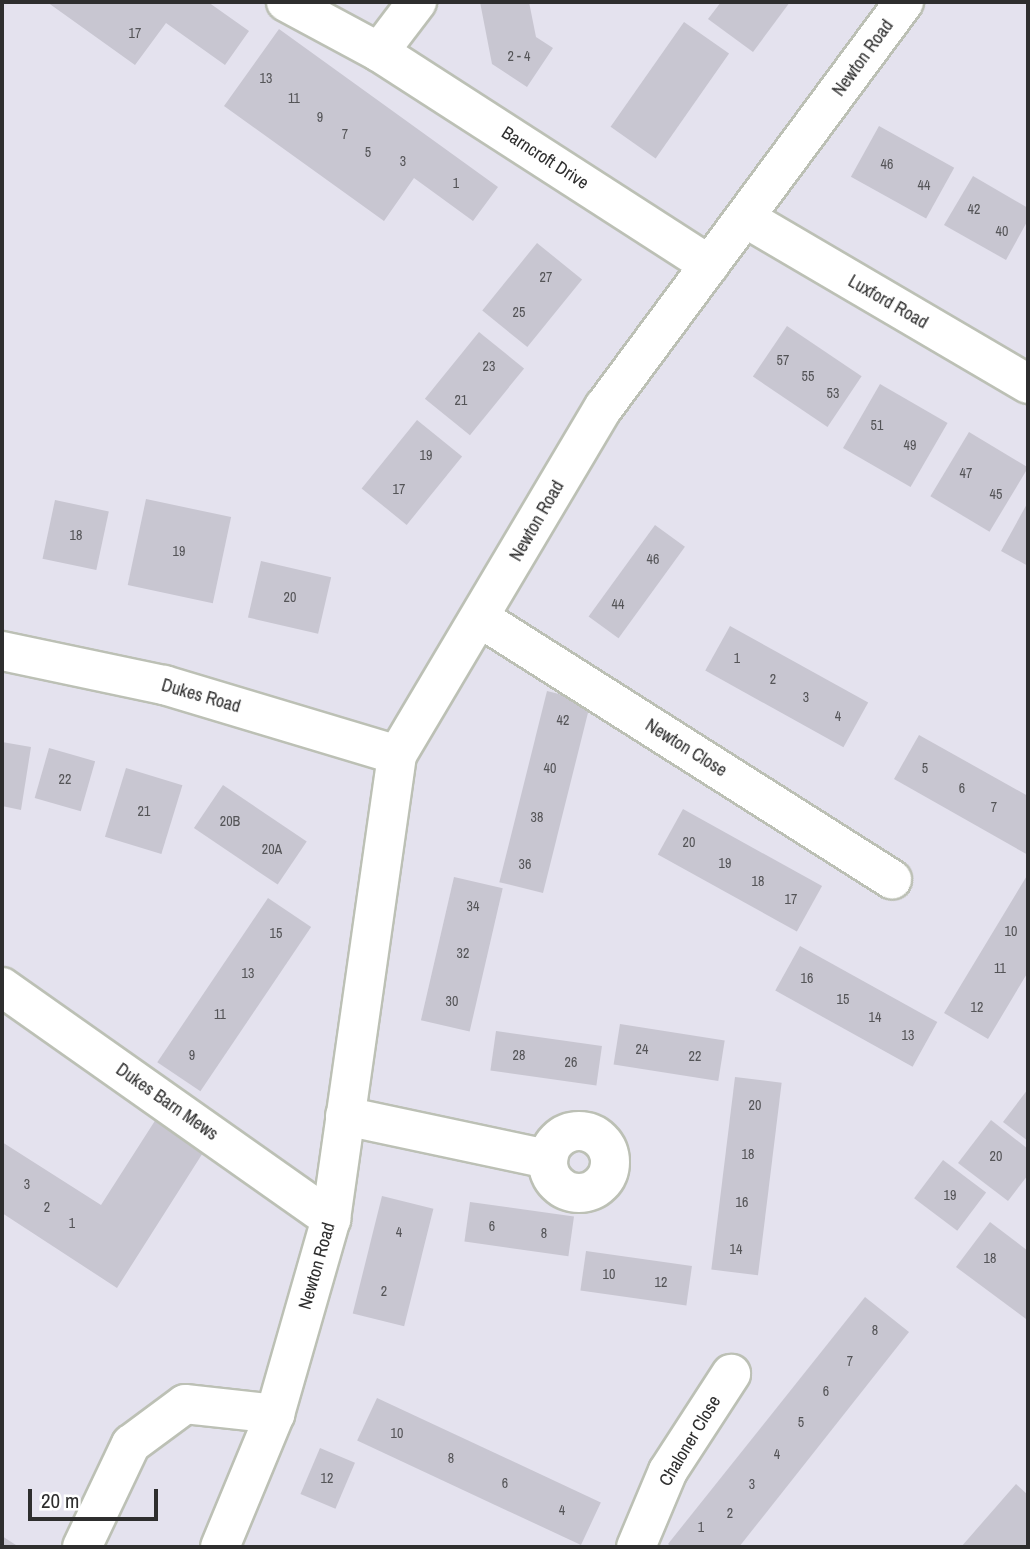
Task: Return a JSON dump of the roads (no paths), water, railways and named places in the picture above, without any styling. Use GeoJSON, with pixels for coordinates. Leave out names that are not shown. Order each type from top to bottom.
{"type":"FeatureCollection","features":[{"type":"Feature","properties":{"kind":"street","name":"Barncroft Drive"},"geometry":{"type":"LineString","coordinates":[[286,2],[379,52],[709,265]]}},
{"type":"Feature","properties":{"kind":"street"},"geometry":{"type":"LineString","coordinates":[[379,52],[416,2]]}},
{"type":"Feature","properties":{"kind":"street","name":"Newton Road"},"geometry":{"type":"LineString","coordinates":[[220,1547],[275,1414],[331,1219],[397,755],[604,407],[709,265],[747,219],[904,2]]}},
{"type":"Feature","properties":{"kind":"street","name":"Luxford Road"},"geometry":{"type":"LineString","coordinates":[[747,219],[1028,384]]}},
{"type":"Feature","properties":{"kind":"street","name":"Newton Close"},"geometry":{"type":"LineString","coordinates":[[480,618],[892,879]]}},
{"type":"Feature","properties":{"kind":"street","name":"Dukes Road"},"geometry":{"type":"LineString","coordinates":[[2,652],[164,685],[397,755]]}},
{"type":"Feature","properties":{"kind":"street","name":"Dukes Barn Mews"},"geometry":{"type":"LineString","coordinates":[[2,987],[331,1219]]}},
{"type":"Feature","properties":{"kind":"street"},"geometry":{"type":"LineString","coordinates":[[345,1116],[548,1159]]}},
{"type":"Feature","properties":{"kind":"street","name":"Chaloner Close"},"geometry":{"type":"LineString","coordinates":[[636,1547],[668,1471],[731,1374]]}},
{"type":"Feature","properties":{"kind":"street"},"geometry":{"type":"LineString","coordinates":[[82,1547],[131,1444],[184,1404],[275,1414]]}}]}
